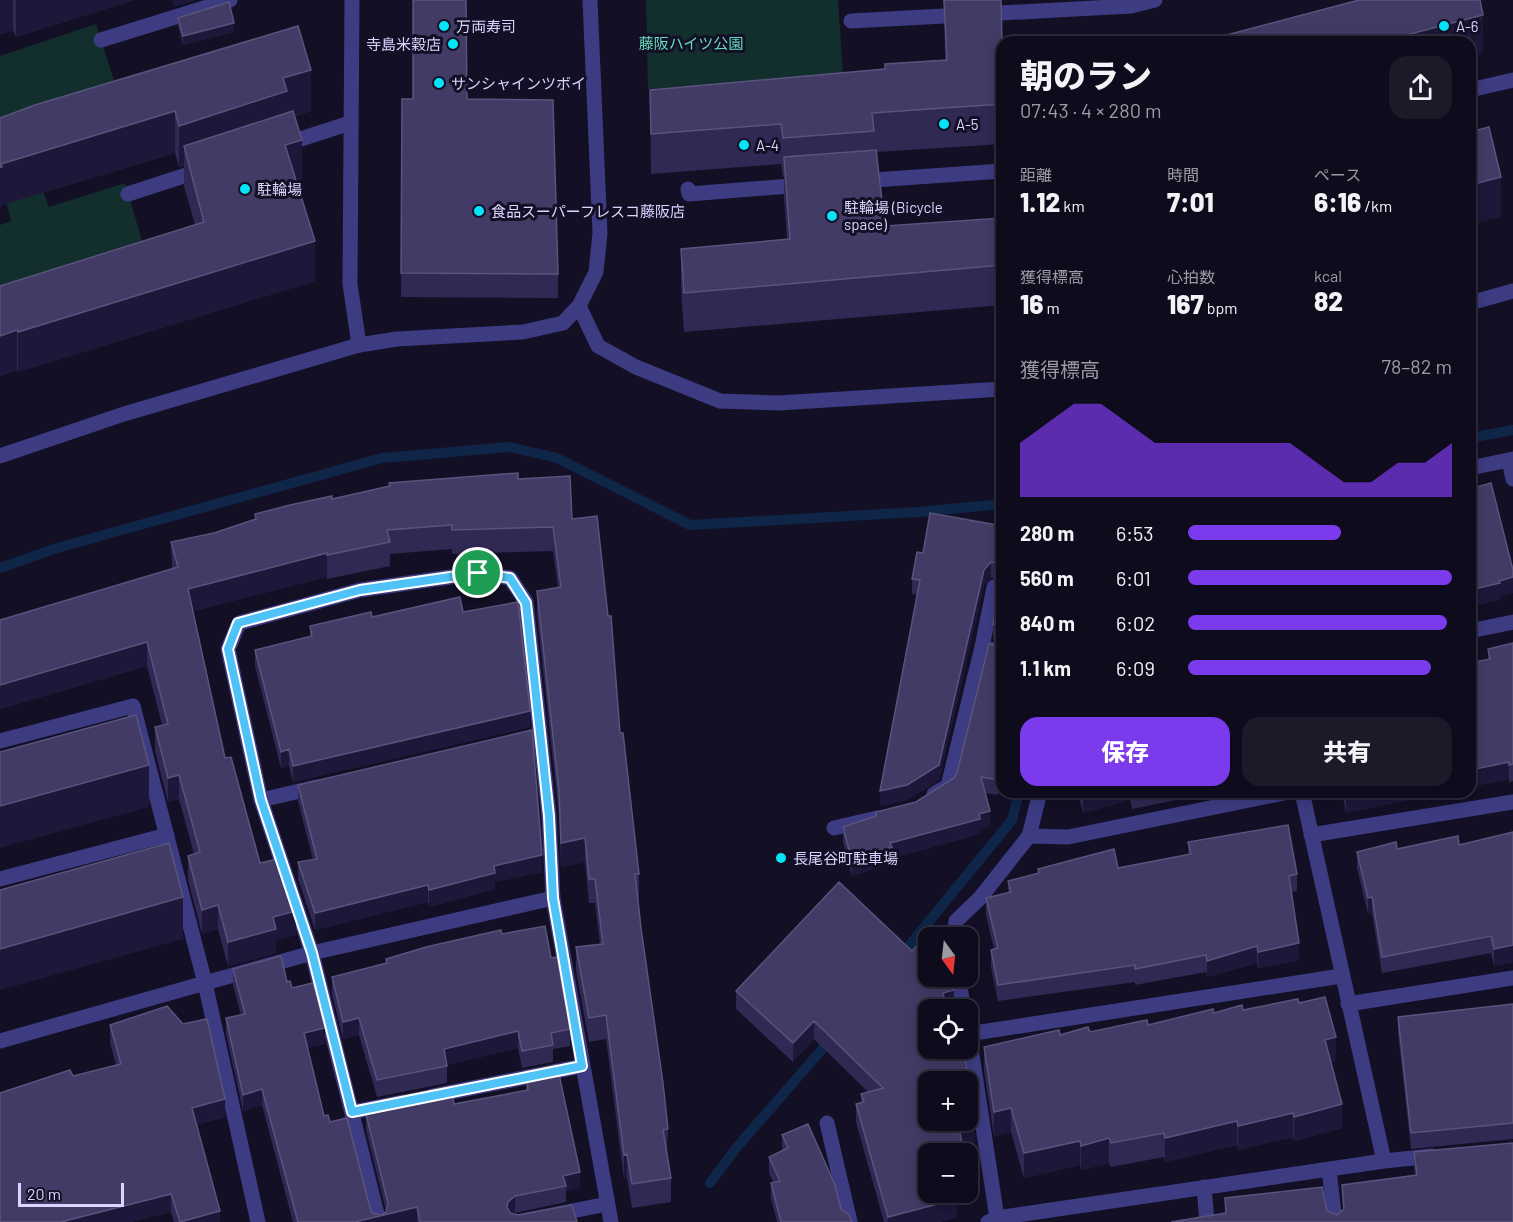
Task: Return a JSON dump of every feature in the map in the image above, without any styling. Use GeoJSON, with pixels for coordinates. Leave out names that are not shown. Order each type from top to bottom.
{"type":"FeatureCollection","features":[{"type":"Feature","properties":{"kind":"street"},"geometry":{"type":"LineString","coordinates":[[101,40],[230,0]]}},
{"type":"Feature","properties":{"kind":"street"},"geometry":{"type":"LineString","coordinates":[[352,0],[350,284],[359,345]]}},
{"type":"Feature","properties":{"kind":"street"},"geometry":{"type":"LineString","coordinates":[[0,456],[124,414],[359,345],[397,339],[523,332],[563,322],[579,306],[596,272],[600,233],[590,0]]}},
{"type":"Feature","properties":{"kind":"street"},"geometry":{"type":"LineString","coordinates":[[851,21],[1131,6],[1155,0]]}},
{"type":"Feature","properties":{"kind":"street"},"geometry":{"type":"LineString","coordinates":[[1476,89],[1513,80]]}},
{"type":"Feature","properties":{"kind":"street"},"geometry":{"type":"LineString","coordinates":[[272,148],[350,123]]}},
{"type":"Feature","properties":{"kind":"street"},"geometry":{"type":"LineString","coordinates":[[128,194],[217,166]]}},
{"type":"Feature","properties":{"kind":"street"},"geometry":{"type":"LineString","coordinates":[[840,183],[996,171]]}},
{"type":"Feature","properties":{"kind":"street"},"geometry":{"type":"LineString","coordinates":[[688,189],[688,194],[817,184]]}},
{"type":"Feature","properties":{"kind":"street"},"geometry":{"type":"LineString","coordinates":[[1476,301],[1513,291]]}},
{"type":"Feature","properties":{"kind":"street"},"geometry":{"type":"LineString","coordinates":[[579,306],[598,346],[636,368],[720,401],[779,403],[996,389]]}},
{"type":"Feature","properties":{"kind":"street"},"geometry":{"type":"LineString","coordinates":[[1476,467],[1511,460],[1513,479]]}},
{"type":"Feature","properties":{"kind":"street"},"geometry":{"type":"LineString","coordinates":[[380,1222],[312,953],[261,800],[228,649],[238,623],[360,590],[478,573],[510,578],[526,603],[533,737],[549,816],[553,898],[611,1222]]}},
{"type":"Feature","properties":{"kind":"street"},"geometry":{"type":"LineString","coordinates":[[920,803],[948,786],[982,647],[994,587]]}},
{"type":"Feature","properties":{"kind":"street"},"geometry":{"type":"LineString","coordinates":[[1476,630],[1513,621]]}},
{"type":"Feature","properties":{"kind":"street"},"geometry":{"type":"LineString","coordinates":[[982,647],[996,650]]}},
{"type":"Feature","properties":{"kind":"street"},"geometry":{"type":"LineString","coordinates":[[0,741],[133,706],[205,983],[258,1222]]}},
{"type":"Feature","properties":{"kind":"street"},"geometry":{"type":"LineString","coordinates":[[261,800],[329,785]]}},
{"type":"Feature","properties":{"kind":"street"},"geometry":{"type":"LineString","coordinates":[[955,927],[956,921],[980,898],[1029,836],[1038,798]]}},
{"type":"Feature","properties":{"kind":"street"},"geometry":{"type":"LineString","coordinates":[[1029,836],[1068,837],[1260,798]]}},
{"type":"Feature","properties":{"kind":"street"},"geometry":{"type":"LineString","coordinates":[[1303,798],[1341,976],[1384,1161]]}},
{"type":"Feature","properties":{"kind":"street"},"geometry":{"type":"LineString","coordinates":[[1311,835],[1513,802]]}},
{"type":"Feature","properties":{"kind":"street"},"geometry":{"type":"LineString","coordinates":[[834,828],[889,815]]}},
{"type":"Feature","properties":{"kind":"street"},"geometry":{"type":"LineString","coordinates":[[0,879],[167,835]]}},
{"type":"Feature","properties":{"kind":"street"},"geometry":{"type":"LineString","coordinates":[[0,1041],[312,953],[553,898]]}},
{"type":"Feature","properties":{"kind":"street"},"geometry":{"type":"LineString","coordinates":[[978,1030],[1341,976]]}},
{"type":"Feature","properties":{"kind":"street"},"geometry":{"type":"LineString","coordinates":[[1348,1004],[1513,978]]}},
{"type":"Feature","properties":{"kind":"street"},"geometry":{"type":"LineString","coordinates":[[971,1059],[992,1220],[1384,1161],[1443,1155]]}},
{"type":"Feature","properties":{"kind":"street"},"geometry":{"type":"LineString","coordinates":[[352,1112],[582,1066]]}},
{"type":"Feature","properties":{"kind":"street"},"geometry":{"type":"LineString","coordinates":[[827,1123],[850,1222]]}},
{"type":"Feature","properties":{"kind":"street"},"geometry":{"type":"LineString","coordinates":[[1329,1169],[1335,1222]]}},
{"type":"Feature","properties":{"kind":"street"},"geometry":{"type":"LineString","coordinates":[[1204,1187],[1207,1222]]}},
{"type":"Feature","properties":{"kind":"street"},"geometry":{"type":"LineString","coordinates":[[517,1222],[607,1204]]}},
{"type":"Feature","properties":{"kind":"green space","name":"藤阪ハイツ公園"},"geometry":{"type":"Polygon","coordinates":[[[646,0],[838,0],[843,74],[648,89],[646,0]]]}},
{"type":"Feature","properties":{"kind":"green space"},"geometry":{"type":"Polygon","coordinates":[[[96,24],[120,100],[21,134],[49,207],[125,183],[148,261],[0,312],[0,225],[11,221],[0,178],[0,56],[96,24]]]}},
{"type":"Feature","properties":{"kind":"building","name":"食品スーパーフレスコ藤阪店"},"geometry":{"type":"Polygon","coordinates":[[[413,0],[466,0],[467,99],[553,100],[558,274],[401,273],[402,99],[413,99],[413,0]]]}},
{"type":"Feature","properties":{"kind":"building"},"geometry":{"type":"Polygon","coordinates":[[[944,0],[1001,0],[1002,36],[996,36],[996,104],[872,113],[874,131],[783,138],[781,124],[651,134],[650,90],[885,69],[885,64],[947,60],[944,0]]]}},
{"type":"Feature","properties":{"kind":"building"},"geometry":{"type":"Polygon","coordinates":[[[1359,0],[1480,0],[1483,15],[1403,36],[1223,36],[1359,0]]]}},
{"type":"Feature","properties":{"kind":"building"},"geometry":{"type":"Polygon","coordinates":[[[229,2],[234,23],[183,36],[178,18],[229,2]]]}},
{"type":"Feature","properties":{"kind":"building"},"geometry":{"type":"Polygon","coordinates":[[[298,26],[311,70],[283,78],[287,91],[179,126],[175,111],[1,164],[2,167],[0,167],[0,118],[35,105],[298,26]]]}},
{"type":"Feature","properties":{"kind":"building"},"geometry":{"type":"Polygon","coordinates":[[[293,111],[302,140],[285,145],[315,241],[0,336],[0,286],[204,222],[184,146],[293,111]]]}},
{"type":"Feature","properties":{"kind":"building"},"geometry":{"type":"Polygon","coordinates":[[[1489,127],[1501,177],[1476,183],[1476,130],[1489,127]]]}},
{"type":"Feature","properties":{"kind":"building"},"geometry":{"type":"Polygon","coordinates":[[[876,150],[885,226],[996,218],[996,266],[684,293],[681,249],[790,239],[784,157],[876,150]]]}},
{"type":"Feature","properties":{"kind":"building"},"geometry":{"type":"Polygon","coordinates":[[[518,473],[518,479],[570,476],[572,519],[597,516],[608,616],[611,616],[620,733],[623,733],[639,874],[635,874],[663,1083],[668,1129],[663,1130],[671,1178],[632,1184],[627,1154],[624,1155],[606,1015],[589,1018],[576,947],[603,944],[595,879],[589,879],[585,838],[561,843],[559,791],[537,591],[561,587],[553,527],[452,530],[452,525],[387,530],[390,542],[327,555],[327,553],[188,589],[225,758],[231,757],[260,863],[278,859],[296,911],[273,917],[276,929],[228,942],[218,905],[202,910],[188,856],[200,852],[179,775],[168,778],[155,727],[168,724],[147,642],[0,685],[0,620],[178,567],[171,542],[214,533],[256,519],[255,514],[332,496],[332,499],[390,486],[389,483],[518,473]]]}},
{"type":"Feature","properties":{"kind":"building"},"geometry":{"type":"Polygon","coordinates":[[[1491,483],[1513,577],[1499,581],[1500,583],[1476,589],[1476,487],[1491,483]]]}},
{"type":"Feature","properties":{"kind":"building"},"geometry":{"type":"Polygon","coordinates":[[[930,513],[996,525],[996,563],[991,562],[984,570],[939,765],[907,785],[880,791],[920,580],[912,579],[917,552],[923,553],[930,513]]]}},
{"type":"Feature","properties":{"kind":"building"},"geometry":{"type":"Polygon","coordinates":[[[460,597],[463,612],[518,602],[530,711],[293,766],[289,749],[281,752],[255,650],[312,636],[310,626],[371,612],[372,617],[460,597]]]}},
{"type":"Feature","properties":{"kind":"building"},"geometry":{"type":"Polygon","coordinates":[[[996,610],[996,626],[993,625],[996,610]]]}},
{"type":"Feature","properties":{"kind":"building"},"geometry":{"type":"Polygon","coordinates":[[[1513,643],[1513,764],[1509,765],[1509,762],[1476,769],[1476,662],[1490,659],[1488,649],[1513,643]]]}},
{"type":"Feature","properties":{"kind":"building"},"geometry":{"type":"Polygon","coordinates":[[[989,644],[996,645],[996,780],[981,777],[990,811],[979,814],[980,819],[890,843],[892,847],[852,861],[843,827],[876,816],[876,812],[916,802],[954,778],[989,644]]]}},
{"type":"Feature","properties":{"kind":"building"},"geometry":{"type":"Polygon","coordinates":[[[136,715],[149,765],[0,806],[0,752],[136,715]]]}},
{"type":"Feature","properties":{"kind":"building"},"geometry":{"type":"Polygon","coordinates":[[[532,730],[542,855],[494,866],[495,873],[429,890],[428,885],[315,913],[298,862],[317,859],[298,785],[532,730]]]}},
{"type":"Feature","properties":{"kind":"building"},"geometry":{"type":"Polygon","coordinates":[[[1288,825],[1297,874],[1289,876],[1299,943],[1258,952],[1257,946],[1207,961],[1206,955],[1135,969],[1135,965],[998,985],[991,950],[998,948],[986,898],[1011,892],[1008,881],[1039,873],[1038,869],[1114,849],[1118,868],[1191,854],[1188,842],[1288,825]]]}},
{"type":"Feature","properties":{"kind":"building"},"geometry":{"type":"Polygon","coordinates":[[[1513,832],[1513,945],[1494,949],[1491,936],[1382,957],[1372,897],[1368,898],[1357,852],[1396,842],[1397,849],[1458,836],[1459,845],[1513,832]]]}},
{"type":"Feature","properties":{"kind":"building"},"geometry":{"type":"Polygon","coordinates":[[[169,843],[183,897],[0,949],[0,890],[169,843]]]}},
{"type":"Feature","properties":{"kind":"building"},"geometry":{"type":"Polygon","coordinates":[[[839,882],[912,951],[918,944],[918,987],[954,987],[954,990],[943,993],[944,999],[918,999],[918,1059],[965,1059],[967,1071],[918,1071],[918,1131],[960,1131],[962,1143],[918,1143],[918,1203],[942,1203],[888,1217],[856,1104],[864,1102],[861,1094],[883,1088],[814,1021],[793,1043],[736,991],[839,882]]]}},
{"type":"Feature","properties":{"kind":"building"},"geometry":{"type":"Polygon","coordinates":[[[545,926],[551,958],[557,957],[570,1029],[551,1033],[553,1045],[522,1051],[518,1031],[444,1049],[447,1066],[377,1080],[359,1018],[343,1022],[332,977],[387,963],[386,959],[426,947],[501,930],[502,934],[545,926]]]}},
{"type":"Feature","properties":{"kind":"building"},"geometry":{"type":"Polygon","coordinates":[[[281,956],[287,982],[290,981],[292,988],[313,983],[325,1028],[304,1033],[324,1116],[328,1115],[330,1122],[347,1118],[372,1213],[381,1215],[386,1212],[388,1203],[366,1114],[385,1110],[382,1100],[451,1086],[454,1104],[528,1090],[526,1071],[557,1065],[580,1172],[563,1176],[566,1186],[515,1196],[508,1202],[507,1207],[510,1213],[518,1215],[572,1205],[577,1222],[420,1222],[417,1207],[355,1222],[298,1222],[262,1089],[243,1095],[226,1018],[245,1014],[233,969],[281,956]]]}},
{"type":"Feature","properties":{"kind":"building"},"geometry":{"type":"Polygon","coordinates":[[[1325,997],[1336,1037],[1325,1040],[1342,1104],[1294,1117],[1293,1113],[1238,1126],[1237,1121],[1165,1138],[1164,1133],[1111,1143],[1109,1138],[1081,1146],[1080,1141],[1024,1153],[1011,1108],[994,1112],[984,1047],[1059,1030],[1060,1035],[1088,1027],[1090,1032],[1147,1020],[1148,1025],[1213,1009],[1214,1013],[1242,1005],[1243,1010],[1298,999],[1299,1003],[1325,997]]]}},
{"type":"Feature","properties":{"kind":"building"},"geometry":{"type":"Polygon","coordinates":[[[1513,1004],[1513,1123],[1411,1133],[1398,1017],[1513,1004]]]}},
{"type":"Feature","properties":{"kind":"building"},"geometry":{"type":"Polygon","coordinates":[[[167,1006],[183,1024],[207,1019],[225,1099],[192,1108],[220,1211],[180,1222],[171,1194],[61,1222],[0,1222],[0,1093],[70,1070],[73,1076],[121,1064],[110,1025],[167,1006]]]}},
{"type":"Feature","properties":{"kind":"building"},"geometry":{"type":"Polygon","coordinates":[[[808,1124],[835,1185],[841,1209],[849,1215],[852,1222],[781,1222],[771,1183],[780,1181],[769,1157],[788,1148],[782,1135],[808,1124]]]}},
{"type":"Feature","properties":{"kind":"building"},"geometry":{"type":"Polygon","coordinates":[[[1513,1143],[1513,1222],[1171,1222],[1226,1213],[1225,1198],[1322,1187],[1327,1211],[1337,1215],[1344,1209],[1342,1185],[1417,1175],[1414,1152],[1513,1143]]]}},
{"type":"Feature","properties":{"kind":"waterway"},"geometry":{"type":"LineString","coordinates":[[1476,437],[1513,430]]}},
{"type":"Feature","properties":{"kind":"waterway"},"geometry":{"type":"LineString","coordinates":[[0,568],[57,548],[382,458],[510,447],[557,458],[690,525],[918,512],[996,505]]}},
{"type":"Feature","properties":{"kind":"waterway"},"geometry":{"type":"LineString","coordinates":[[899,958],[1012,820],[1018,798]]}},
{"type":"Feature","properties":{"kind":"waterway"},"geometry":{"type":"LineString","coordinates":[[710,1183],[737,1147],[831,1039]]}},
{"type":"Feature","properties":{"kind":"place","name":"万両寿司"},"geometry":{"type":"Point","coordinates":[444,26]}},
{"type":"Feature","properties":{"kind":"place","name":"A-6"},"geometry":{"type":"Point","coordinates":[1444,26]}},
{"type":"Feature","properties":{"kind":"place","name":"寺島米穀店"},"geometry":{"type":"Point","coordinates":[453,44]}},
{"type":"Feature","properties":{"kind":"place","name":"サンシャインツボイ"},"geometry":{"type":"Point","coordinates":[439,83]}},
{"type":"Feature","properties":{"kind":"place","name":"A-5"},"geometry":{"type":"Point","coordinates":[944,124]}},
{"type":"Feature","properties":{"kind":"place","name":"A-4"},"geometry":{"type":"Point","coordinates":[744,145]}},
{"type":"Feature","properties":{"kind":"place","name":"駐輪場"},"geometry":{"type":"Point","coordinates":[245,189]}},
{"type":"Feature","properties":{"kind":"place","name":"食品スーパーフレスコ藤阪店"},"geometry":{"type":"Point","coordinates":[479,211]}},
{"type":"Feature","properties":{"kind":"place","name":"駐輪場 (Bicycle space)"},"geometry":{"type":"Point","coordinates":[832,216]}},
{"type":"Feature","properties":{"kind":"place","name":"長尾谷町駐車場"},"geometry":{"type":"Point","coordinates":[781,858]}},
{"type":"Feature","properties":{"kind":"route"},"geometry":{"type":"LineString","coordinates":[[478,573],[510,578],[526,603],[549,816],[553,898],[582,1066],[352,1112],[312,953],[261,800],[228,649],[238,623],[360,590],[478,573]]}}]}
